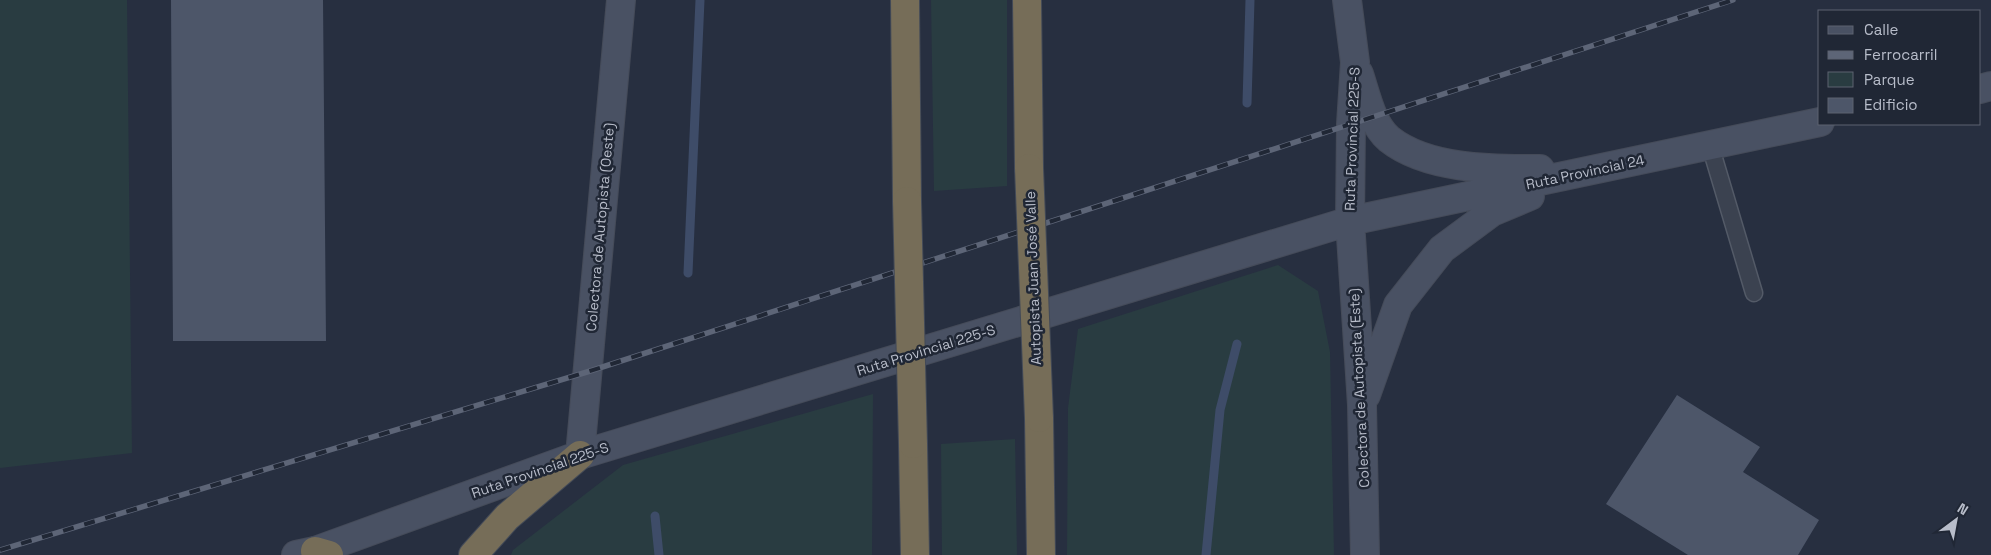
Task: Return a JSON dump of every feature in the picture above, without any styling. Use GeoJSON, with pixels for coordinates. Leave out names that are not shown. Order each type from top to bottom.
{"type":"FeatureCollection","features":[{"type":"Feature","properties":{"kind":"highway"},"geometry":{"type":"LineString","coordinates":[[905,0],[907,201],[915,555]]}},
{"type":"Feature","properties":{"kind":"highway","name":"Autopista Juan José Valle"},"geometry":{"type":"LineString","coordinates":[[1027,0],[1028,168],[1039,418],[1041,555]]}},
{"type":"Feature","properties":{"kind":"highway"},"geometry":{"type":"LineString","coordinates":[[473,555],[507,517],[580,454]]}},
{"type":"Feature","properties":{"kind":"highway"},"geometry":{"type":"LineString","coordinates":[[909,555],[914,508]]}},
{"type":"Feature","properties":{"kind":"main road","name":"Colectora de Autopista (Oeste)"},"geometry":{"type":"LineString","coordinates":[[580,454],[621,0]]}},
{"type":"Feature","properties":{"kind":"main road","name":"Ruta Provincial 225-S"},"geometry":{"type":"LineString","coordinates":[[313,554],[580,454],[1350,221],[1351,124],[1355,62],[1347,1]]}},
{"type":"Feature","properties":{"kind":"main road"},"geometry":{"type":"LineString","coordinates":[[1355,62],[1373,116],[1389,139],[1430,161],[1504,169],[1597,169]]}},
{"type":"Feature","properties":{"kind":"main road","name":"Ruta Provincial 24"},"geometry":{"type":"LineString","coordinates":[[1350,221],[1818,122]]}},
{"type":"Feature","properties":{"kind":"main road"},"geometry":{"type":"LineString","coordinates":[[1362,405],[1398,305],[1442,249],[1492,212],[1597,169]]}},
{"type":"Feature","properties":{"kind":"main road","name":"Colectora de Autopista (Este)"},"geometry":{"type":"LineString","coordinates":[[1350,221],[1362,405],[1365,555]]}},
{"type":"Feature","properties":{"kind":"lane"},"geometry":{"type":"LineString","coordinates":[[1710,146],[1754,293]]}},
{"type":"Feature","properties":{"kind":"green space"},"geometry":{"type":"Polygon","coordinates":[[[0,0],[127,0],[132,453],[0,468],[0,0]]]}},
{"type":"Feature","properties":{"kind":"green space"},"geometry":{"type":"Polygon","coordinates":[[[931,0],[1007,0],[1007,186],[934,191],[931,0]]]}},
{"type":"Feature","properties":{"kind":"green space"},"geometry":{"type":"Polygon","coordinates":[[[1278,265],[1318,291],[1330,352],[1334,555],[1067,555],[1068,408],[1078,329],[1278,265]]]}},
{"type":"Feature","properties":{"kind":"green space"},"geometry":{"type":"Polygon","coordinates":[[[873,394],[872,555],[511,555],[513,550],[623,465],[873,394]]]}},
{"type":"Feature","properties":{"kind":"green space"},"geometry":{"type":"Polygon","coordinates":[[[1015,439],[1017,555],[942,555],[941,444],[1015,439]]]}},
{"type":"Feature","properties":{"kind":"building"},"geometry":{"type":"Polygon","coordinates":[[[171,0],[323,0],[326,341],[173,341],[171,0]]]}},
{"type":"Feature","properties":{"kind":"building"},"geometry":{"type":"Polygon","coordinates":[[[1677,395],[1760,447],[1743,472],[1819,520],[1798,555],[1688,555],[1606,504],[1677,395]]]}},
{"type":"Feature","properties":{"kind":"waterway"},"geometry":{"type":"LineString","coordinates":[[688,273],[700,0]]}},
{"type":"Feature","properties":{"kind":"waterway"},"geometry":{"type":"LineString","coordinates":[[1247,103],[1250,0]]}},
{"type":"Feature","properties":{"kind":"waterway"},"geometry":{"type":"LineString","coordinates":[[1206,555],[1220,410],[1237,344]]}},
{"type":"Feature","properties":{"kind":"waterway"},"geometry":{"type":"LineString","coordinates":[[655,516],[659,555]]}},
{"type":"Feature","properties":{"kind":"railway"},"geometry":{"type":"LineString","coordinates":[[0,550],[587,372],[1733,0]]}}]}
